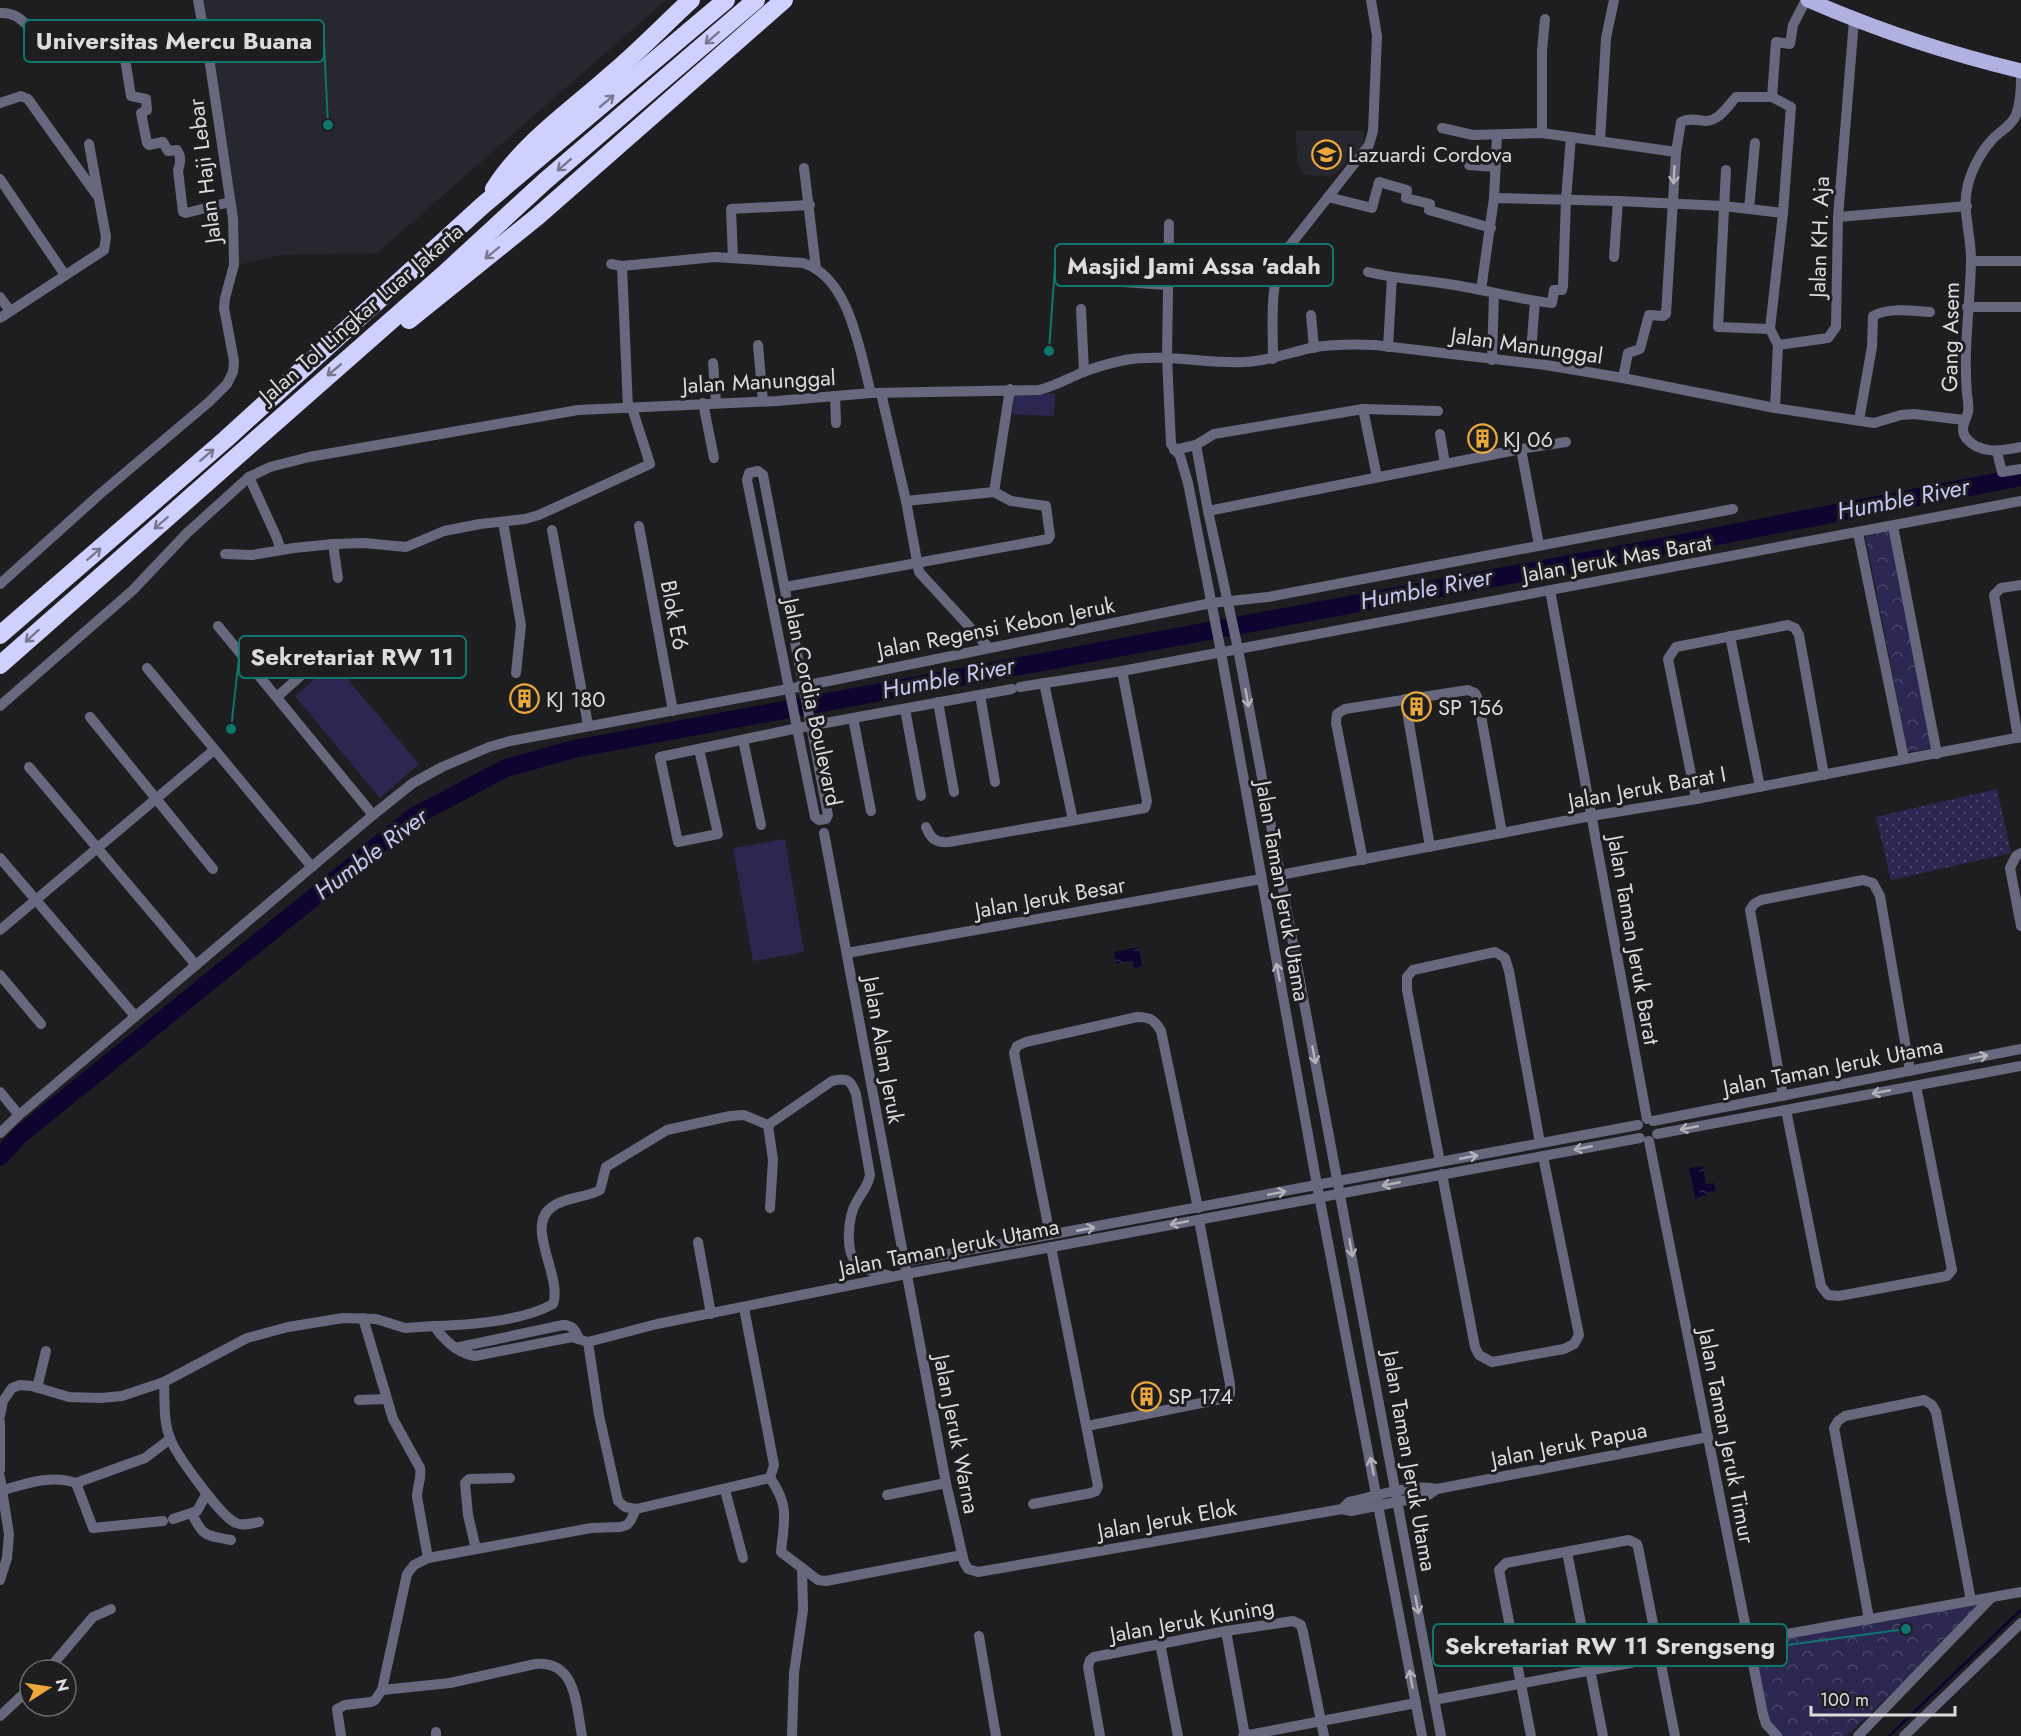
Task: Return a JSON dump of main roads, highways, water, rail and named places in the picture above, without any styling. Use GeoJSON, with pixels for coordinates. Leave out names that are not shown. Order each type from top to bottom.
{"type":"FeatureCollection","features":[{"type":"Feature","properties":{"kind":"highway"},"geometry":{"type":"LineString","coordinates":[[482,206],[506,170],[520,156],[613,74],[691,0]]}},
{"type":"Feature","properties":{"kind":"highway","name":"Jalan Tol Lingkar Luar Jakarta"},"geometry":{"type":"LineString","coordinates":[[0,635],[217,446],[482,206],[726,0]]}},
{"type":"Feature","properties":{"kind":"highway","name":"Jalan Tol Lingkar Luar Jakarta"},"geometry":{"type":"LineString","coordinates":[[0,665],[444,274],[554,174],[756,0]]}},
{"type":"Feature","properties":{"kind":"highway"},"geometry":{"type":"LineString","coordinates":[[366,343],[398,329],[529,223],[784,0]]}},
{"type":"Feature","properties":{"kind":"main road"},"geometry":{"type":"LineString","coordinates":[[1807,0],[1854,20],[1949,53],[2021,72]]}},
{"type":"Feature","properties":{"kind":"water"},"geometry":{"type":"Polygon","coordinates":[[[1139,947],[1142,966],[1134,968],[1132,961],[1116,964],[1114,952],[1139,947]]]}},
{"type":"Feature","properties":{"kind":"water"},"geometry":{"type":"Polygon","coordinates":[[[1703,1166],[1706,1184],[1714,1183],[1716,1191],[1695,1198],[1689,1168],[1703,1166]]]}},
{"type":"Feature","properties":{"kind":"waterway","name":"Humble River"},"geometry":{"type":"LineString","coordinates":[[0,1157],[20,1135],[413,817],[506,768],[574,749],[1666,546],[2021,477]]}},
{"type":"Feature","properties":{"kind":"waterway"},"geometry":{"type":"LineString","coordinates":[[1889,1736],[2021,1610]]}},
{"type":"Feature","properties":{"kind":"place","name":"Universitas Mercu Buana"},"geometry":{"type":"Point","coordinates":[328,125]}},
{"type":"Feature","properties":{"kind":"place","name":"Lazuardi Cordova"},"geometry":{"type":"Point","coordinates":[1327,154]}},
{"type":"Feature","properties":{"kind":"place","name":"Masjid Jami Assa 'adah"},"geometry":{"type":"Point","coordinates":[1049,351]}},
{"type":"Feature","properties":{"kind":"place","name":"KJ 06"},"geometry":{"type":"Point","coordinates":[1482,439]}},
{"type":"Feature","properties":{"kind":"place","name":"KJ 180"},"geometry":{"type":"Point","coordinates":[525,699]}},
{"type":"Feature","properties":{"kind":"place","name":"SP 156"},"geometry":{"type":"Point","coordinates":[1417,707]}},
{"type":"Feature","properties":{"kind":"place","name":"Sekretariat RW 11"},"geometry":{"type":"Point","coordinates":[231,729]}},
{"type":"Feature","properties":{"kind":"place","name":"SP 174"},"geometry":{"type":"Point","coordinates":[1147,1396]}},
{"type":"Feature","properties":{"kind":"place","name":"Sekretariat RW 11 Srengseng"},"geometry":{"type":"Point","coordinates":[1906,1629]}}]}
